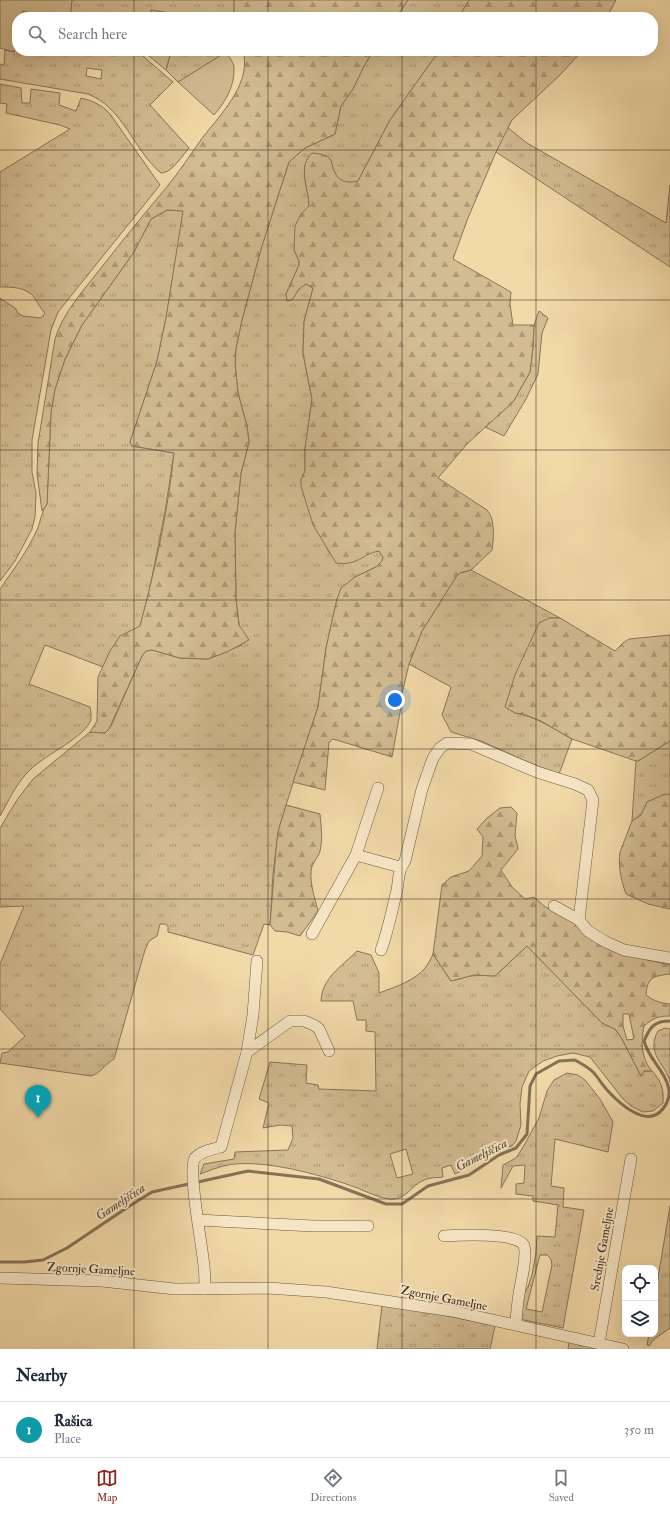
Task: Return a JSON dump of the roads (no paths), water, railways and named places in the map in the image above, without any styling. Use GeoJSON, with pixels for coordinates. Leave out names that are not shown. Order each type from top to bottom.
{"type":"FeatureCollection","features":[{"type":"Feature","properties":{"kind":"street"},"geometry":{"type":"LineString","coordinates":[[381,950],[387,935],[400,868],[405,860],[422,790],[433,758],[440,748],[447,743],[471,744],[537,772],[575,784],[588,790],[593,800],[579,920]]}},
{"type":"Feature","properties":{"kind":"street"},"geometry":{"type":"LineString","coordinates":[[312,934],[356,855],[378,788]]}},
{"type":"Feature","properties":{"kind":"street"},"geometry":{"type":"LineString","coordinates":[[356,855],[400,868]]}},
{"type":"Feature","properties":{"kind":"street"},"geometry":{"type":"LineString","coordinates":[[554,906],[579,920],[588,931],[606,942],[624,950],[670,958]]}},
{"type":"Feature","properties":{"kind":"street"},"geometry":{"type":"LineString","coordinates":[[205,1289],[192,1164],[196,1157],[202,1152],[221,1147],[247,1052],[254,1015],[257,962]]}},
{"type":"Feature","properties":{"kind":"street"},"geometry":{"type":"LineString","coordinates":[[247,1052],[290,1021],[304,1021],[314,1024],[319,1029],[329,1051]]}},
{"type":"Feature","properties":{"kind":"street","name":"Srednje Gameljne"},"geometry":{"type":"LineString","coordinates":[[599,1343],[630,1159]]}},
{"type":"Feature","properties":{"kind":"street"},"geometry":{"type":"LineString","coordinates":[[198,1220],[313,1226],[368,1226]]}},
{"type":"Feature","properties":{"kind":"street"},"geometry":{"type":"LineString","coordinates":[[444,1236],[470,1235],[511,1237],[519,1240],[524,1246],[524,1262],[516,1325],[623,1349]]}},
{"type":"Feature","properties":{"kind":"street","name":"Zgornje Gameljne"},"geometry":{"type":"LineString","coordinates":[[0,1278],[83,1280],[163,1288],[268,1288],[326,1292],[452,1311],[516,1325]]}},
{"type":"Feature","properties":{"kind":"waterway","name":"Gameljščica"},"geometry":{"type":"LineString","coordinates":[[0,1262],[43,1260],[67,1248],[152,1192],[248,1171],[319,1179],[386,1204],[402,1204],[428,1186],[469,1175],[499,1155],[516,1148],[527,1134],[530,1086],[536,1074],[559,1061],[575,1060],[593,1072],[608,1091],[625,1107],[639,1115],[654,1116],[666,1105],[669,1090],[665,1077],[646,1048],[644,1041],[648,1032],[653,1026],[660,1022],[670,1021]]}},
{"type":"Feature","properties":{"kind":"place","name":"Rašica"},"geometry":{"type":"Point","coordinates":[38,1118]}}]}
